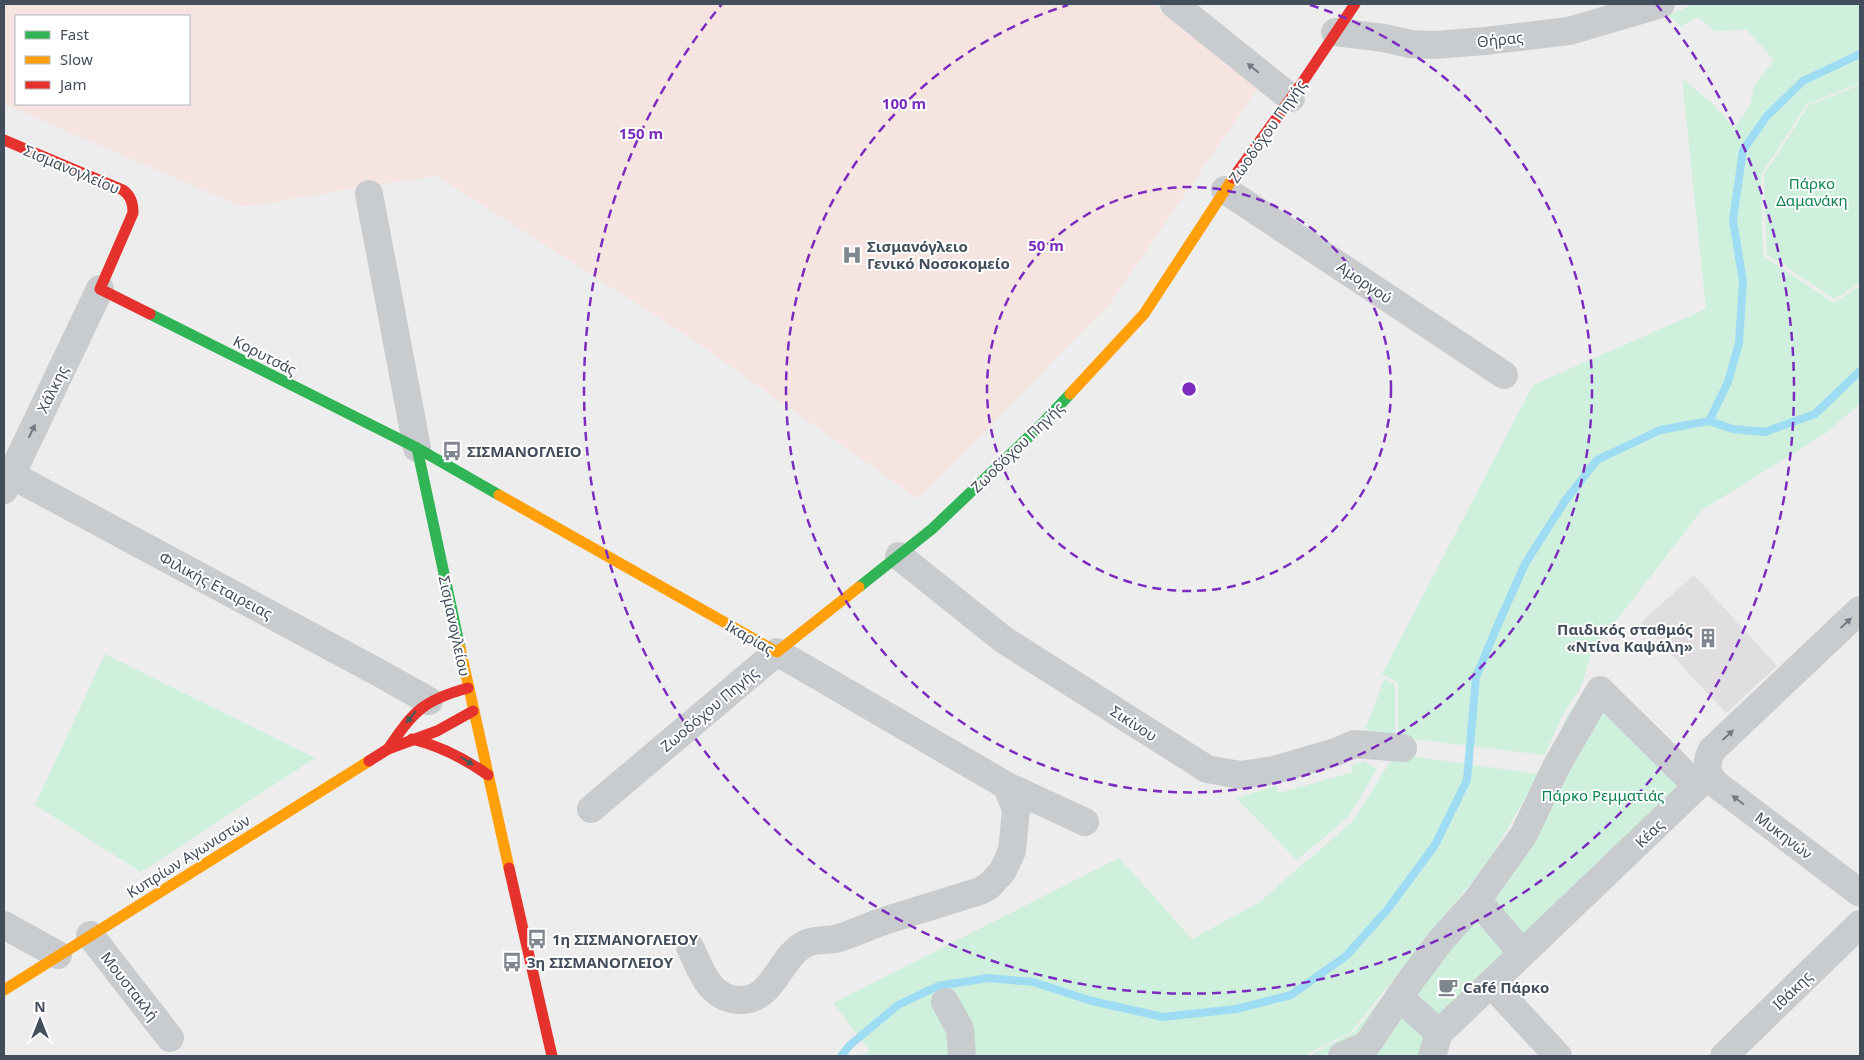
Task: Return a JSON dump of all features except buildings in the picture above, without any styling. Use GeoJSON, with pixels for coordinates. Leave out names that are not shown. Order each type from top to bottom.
{"type":"FeatureCollection","features":[{"type":"Feature","properties":{"kind":"street"},"geometry":{"type":"LineString","coordinates":[[1174,4],[1291,98]]}},
{"type":"Feature","properties":{"kind":"street","name":"Ζωοδόχου Πηγής"},"geometry":{"type":"LineString","coordinates":[[591,809],[777,652],[932,529],[1040,426],[1144,314],[1225,190],[1355,4]]}},
{"type":"Feature","properties":{"kind":"street","name":"Θήρας"},"geometry":{"type":"LineString","coordinates":[[1335,32],[1384,38],[1410,44],[1435,45],[1475,42],[1569,31],[1661,4]]}},
{"type":"Feature","properties":{"kind":"street","name":"Σισμανογλείου"},"geometry":{"type":"LineString","coordinates":[[4,141],[123,190],[132,200],[133,213],[100,288]]}},
{"type":"Feature","properties":{"kind":"street","name":"Αμοργού"},"geometry":{"type":"LineString","coordinates":[[1225,190],[1504,375]]}},
{"type":"Feature","properties":{"kind":"street","name":"Σισμανογλείου"},"geometry":{"type":"LineString","coordinates":[[369,194],[417,448],[473,711],[552,1056]]}},
{"type":"Feature","properties":{"kind":"street","name":"Κορυτσάς"},"geometry":{"type":"LineString","coordinates":[[100,288],[417,448]]}},
{"type":"Feature","properties":{"kind":"street","name":"Χάλκης"},"geometry":{"type":"LineString","coordinates":[[6,478],[100,288]]}},
{"type":"Feature","properties":{"kind":"street","name":"Ικαρίας"},"geometry":{"type":"LineString","coordinates":[[417,448],[777,652],[1007,786],[1085,822]]}},
{"type":"Feature","properties":{"kind":"street","name":"Φιλικής Εταιρειας"},"geometry":{"type":"LineString","coordinates":[[6,478],[428,700]]}},
{"type":"Feature","properties":{"kind":"street","name":"Σικίνου"},"geometry":{"type":"LineString","coordinates":[[899,556],[1004,640],[1207,770],[1240,775],[1274,770],[1336,752],[1354,744],[1403,748]]}},
{"type":"Feature","properties":{"kind":"street"},"geometry":{"type":"LineString","coordinates":[[1703,781],[1706,764],[1712,750],[1860,610]]}},
{"type":"Feature","properties":{"kind":"street","name":"Κυπρίων Αγωνιστών"},"geometry":{"type":"LineString","coordinates":[[388,749],[409,718],[428,700],[468,688]]}},
{"type":"Feature","properties":{"kind":"street","name":"Μυκηνών"},"geometry":{"type":"LineString","coordinates":[[1477,900],[1523,836],[1556,767],[1600,690],[1703,781],[1717,785],[1860,893]]}},
{"type":"Feature","properties":{"kind":"street","name":"Κυπρίων Αγωνιστών"},"geometry":{"type":"LineString","coordinates":[[4,990],[90,934],[388,749],[437,731],[473,711]]}},
{"type":"Feature","properties":{"kind":"street"},"geometry":{"type":"LineString","coordinates":[[412,740],[442,748],[470,762],[488,775]]}},
{"type":"Feature","properties":{"kind":"street","name":"Κέας"},"geometry":{"type":"LineString","coordinates":[[1436,1045],[1522,953],[1703,781]]}},
{"type":"Feature","properties":{"kind":"street"},"geometry":{"type":"LineString","coordinates":[[690,947],[706,981],[713,990],[728,998],[743,1000],[758,996],[773,982],[797,949],[803,944],[816,940],[840,938],[878,923],[980,891],[989,886],[1002,872],[1012,851],[1016,810],[1007,786]]}},
{"type":"Feature","properties":{"kind":"street"},"geometry":{"type":"LineString","coordinates":[[1342,1056],[1367,1045],[1442,938],[1477,900],[1522,953]]}},
{"type":"Feature","properties":{"kind":"street","name":"Ιθάκης"},"geometry":{"type":"LineString","coordinates":[[1724,1056],[1860,924]]}},
{"type":"Feature","properties":{"kind":"street"},"geometry":{"type":"LineString","coordinates":[[4,925],[58,955]]}},
{"type":"Feature","properties":{"kind":"street","name":"Μουστακλή"},"geometry":{"type":"LineString","coordinates":[[90,934],[170,1038]]}},
{"type":"Feature","properties":{"kind":"street"},"geometry":{"type":"LineString","coordinates":[[1491,984],[1558,1056]]}},
{"type":"Feature","properties":{"kind":"street"},"geometry":{"type":"LineString","coordinates":[[1399,997],[1436,1045]]}},
{"type":"Feature","properties":{"kind":"street"},"geometry":{"type":"LineString","coordinates":[[945,1002],[960,1029],[962,1056]]}},
{"type":"Feature","properties":{"kind":"shaded area","name":"Σισμανόγλειο Γενικό Νοσοκομείο"},"geometry":{"type":"Polygon","coordinates":[[[4,4],[1152,4],[1258,88],[1111,302],[918,499],[689,337],[437,176],[243,207],[4,104],[4,4]]]}},
{"type":"Feature","properties":{"kind":"shaded area"},"geometry":{"type":"Polygon","coordinates":[[[1694,575],[1777,666],[1726,713],[1641,622],[1694,575]]]}},
{"type":"Feature","properties":{"kind":"green space"},"geometry":{"type":"Polygon","coordinates":[[[1694,4],[1860,4],[1860,83],[1807,104],[1761,175],[1763,256],[1834,303],[1860,286],[1860,404],[1826,433],[1702,510],[1591,653],[1582,685],[1561,718],[1545,755],[1398,737],[1398,683],[1382,674],[1533,385],[1706,309],[1682,78],[1714,105],[1734,128],[1750,106],[1754,86],[1774,60],[1747,30],[1715,31],[1698,17],[1681,26],[1669,15],[1694,4]]]}},
{"type":"Feature","properties":{"kind":"green space","name":"Πάρκο Δαμανάκη"},"geometry":{"type":"Polygon","coordinates":[[[1860,85],[1860,283],[1835,299],[1767,254],[1764,175],[1809,105],[1860,85]]]}},
{"type":"Feature","properties":{"kind":"green space"},"geometry":{"type":"Polygon","coordinates":[[[105,654],[315,758],[141,872],[35,805],[105,654]]]}},
{"type":"Feature","properties":{"kind":"green space"},"geometry":{"type":"Polygon","coordinates":[[[1384,679],[1395,684],[1395,736],[1369,731],[1366,728],[1384,679]]]}},
{"type":"Feature","properties":{"kind":"green space","name":"Πάρκο Ρεμματιάς"},"geometry":{"type":"Polygon","coordinates":[[[1585,688],[1694,794],[1421,1056],[1309,1056],[1354,1032],[1492,862],[1542,775],[1566,718],[1585,688]]]}},
{"type":"Feature","properties":{"kind":"green space"},"geometry":{"type":"Polygon","coordinates":[[[1395,754],[1539,774],[1488,862],[1351,1032],[1303,1056],[863,1056],[870,1051],[833,1003],[1119,858],[1192,939],[1258,903],[1353,821],[1395,754]]]}},
{"type":"Feature","properties":{"kind":"green space"},"geometry":{"type":"Polygon","coordinates":[[[1364,761],[1377,769],[1348,817],[1297,860],[1236,798],[1276,786],[1279,793],[1353,772],[1351,765],[1364,761]]]}},
{"type":"Feature","properties":{"kind":"waterway"},"geometry":{"type":"LineString","coordinates":[[1709,421],[1728,382],[1739,343],[1743,282],[1733,220],[1743,150],[1767,116],[1803,81],[1860,54]]}},
{"type":"Feature","properties":{"kind":"waterway"},"geometry":{"type":"LineString","coordinates":[[841,1056],[850,1045],[898,1005],[938,986],[988,978],[1033,982],[1092,1001],[1163,1017],[1236,1009],[1291,995],[1346,956],[1387,910],[1435,845],[1467,780],[1476,677],[1496,629],[1525,564],[1565,501],[1597,460],[1660,430],[1709,421],[1733,429],[1765,432],[1815,414],[1860,371]]}},
{"type":"Feature","properties":{"kind":"traffic: fast"},"geometry":{"type":"LineString","coordinates":[[150,314],[417,448],[499,495]]}},
{"type":"Feature","properties":{"kind":"traffic: fast"},"geometry":{"type":"LineString","coordinates":[[859,587],[932,529],[1040,426],[1070,394]]}},
{"type":"Feature","properties":{"kind":"traffic: fast"},"geometry":{"type":"LineString","coordinates":[[417,448],[460,648]]}},
{"type":"Feature","properties":{"kind":"traffic: slow"},"geometry":{"type":"LineString","coordinates":[[1070,394],[1144,314],[1233,178]]}},
{"type":"Feature","properties":{"kind":"traffic: slow"},"geometry":{"type":"LineString","coordinates":[[499,495],[777,652],[859,587]]}},
{"type":"Feature","properties":{"kind":"traffic: slow"},"geometry":{"type":"LineString","coordinates":[[460,648],[509,868]]}},
{"type":"Feature","properties":{"kind":"traffic: slow"},"geometry":{"type":"LineString","coordinates":[[4,990],[369,761]]}},
{"type":"Feature","properties":{"kind":"traffic: jam"},"geometry":{"type":"LineString","coordinates":[[1233,178],[1302,83],[1355,4]]}},
{"type":"Feature","properties":{"kind":"traffic: jam"},"geometry":{"type":"LineString","coordinates":[[4,140],[123,190],[130,197],[133,213],[100,289],[150,314]]}},
{"type":"Feature","properties":{"kind":"traffic: jam"},"geometry":{"type":"LineString","coordinates":[[388,749],[420,709],[440,697],[468,688]]}},
{"type":"Feature","properties":{"kind":"traffic: jam"},"geometry":{"type":"LineString","coordinates":[[369,761],[388,749],[437,731],[473,711]]}},
{"type":"Feature","properties":{"kind":"traffic: jam"},"geometry":{"type":"LineString","coordinates":[[412,739],[452,753],[488,775]]}},
{"type":"Feature","properties":{"kind":"traffic: jam"},"geometry":{"type":"LineString","coordinates":[[509,868],[552,1056]]}},
{"type":"Feature","properties":{"kind":"place","name":"Σισμανόγλειο Γενικό Νοσοκομείο"},"geometry":{"type":"Point","coordinates":[852,255]}},
{"type":"Feature","properties":{"kind":"place","name":"ΣΙΣΜΑΝΟΓΛΕΙΟ"},"geometry":{"type":"Point","coordinates":[452,451]}},
{"type":"Feature","properties":{"kind":"place","name":"Παιδικός σταθμός «Ντίνα Καψάλη»"},"geometry":{"type":"Point","coordinates":[1708,638]}},
{"type":"Feature","properties":{"kind":"place","name":"1η ΣΙΣΜΑΝΟΓΛΕΙΟΥ"},"geometry":{"type":"Point","coordinates":[537,939]}},
{"type":"Feature","properties":{"kind":"place","name":"3η ΣΙΣΜΑΝΟΓΛΕΙΟΥ"},"geometry":{"type":"Point","coordinates":[512,962]}},
{"type":"Feature","properties":{"kind":"place","name":"Café Πάρκο"},"geometry":{"type":"Point","coordinates":[1448,987]}}]}
